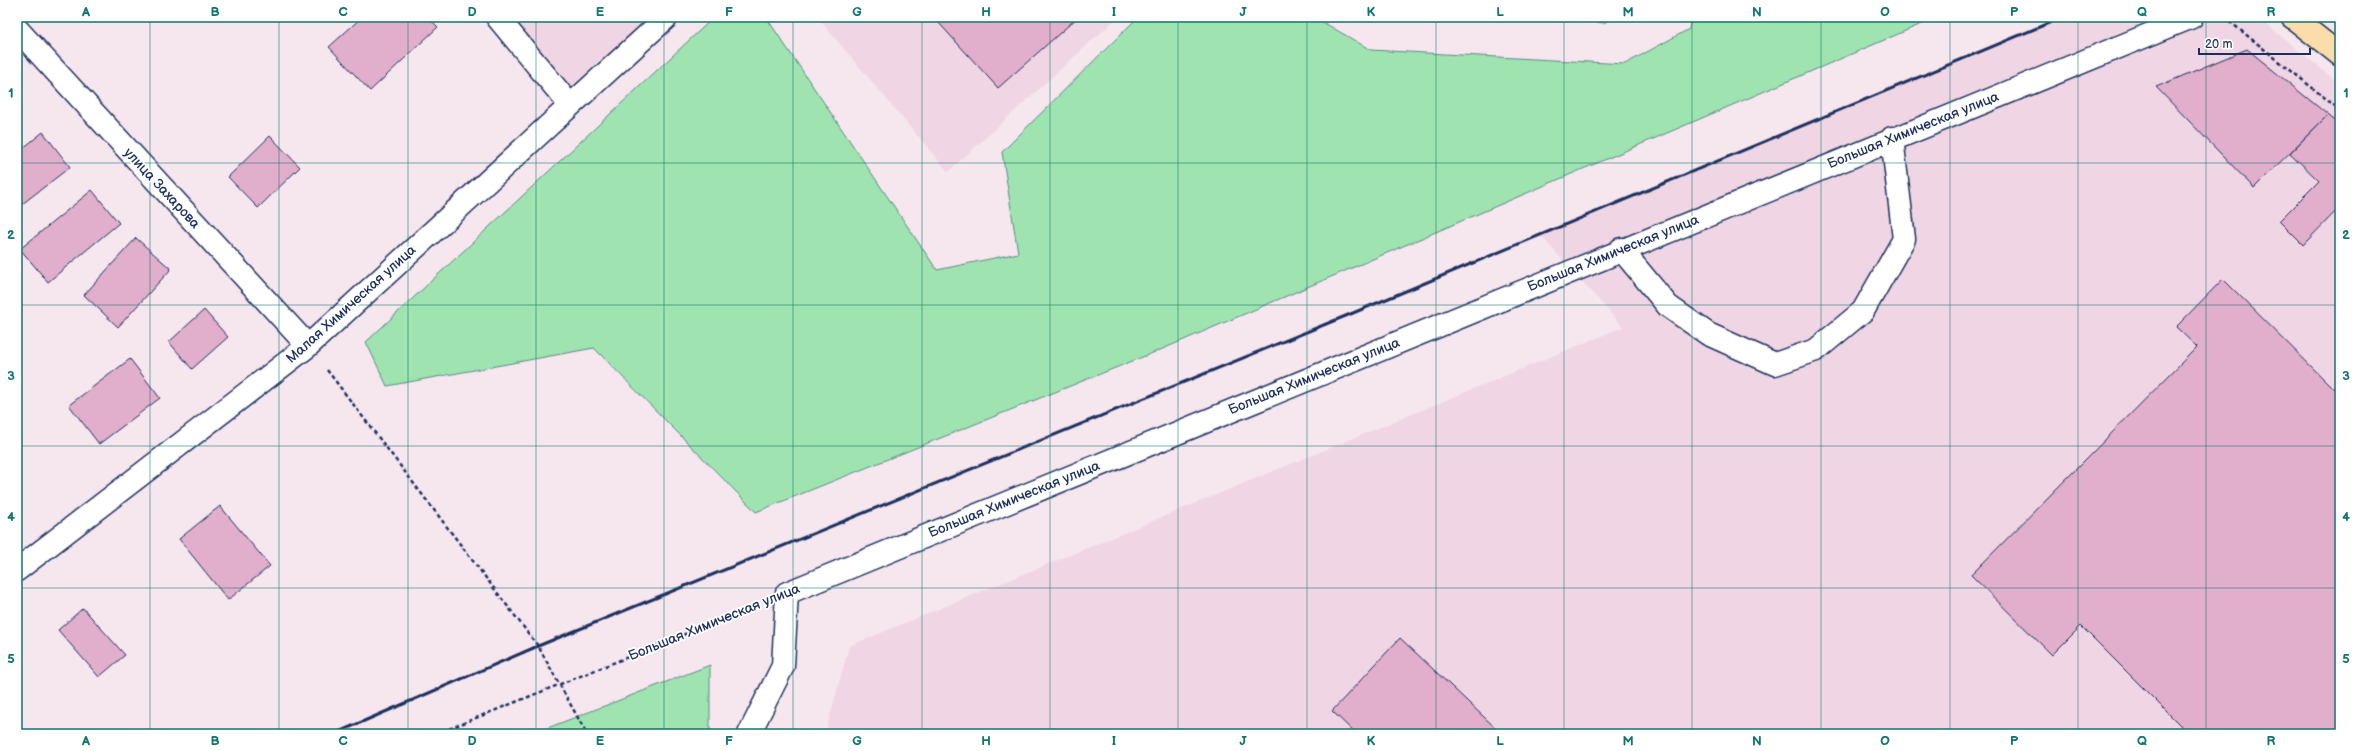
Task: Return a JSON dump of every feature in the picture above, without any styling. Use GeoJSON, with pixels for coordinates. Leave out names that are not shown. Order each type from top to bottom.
{"type":"FeatureCollection","features":[{"type":"Feature","properties":{"kind":"main road"},"geometry":{"type":"LineString","coordinates":[[2292,17],[2340,55]]}},
{"type":"Feature","properties":{"kind":"street"},"geometry":{"type":"LineString","coordinates":[[496,17],[570,105]]}},
{"type":"Feature","properties":{"kind":"street","name":"Малая Химическая улица"},"geometry":{"type":"LineString","coordinates":[[17,570],[308,346],[667,17]]}},
{"type":"Feature","properties":{"kind":"street","name":"Большая Химическая улица"},"geometry":{"type":"LineString","coordinates":[[787,593],[1892,138],[2192,17]]}},
{"type":"Feature","properties":{"kind":"street","name":"улица Захарова"},"geometry":{"type":"LineString","coordinates":[[17,29],[308,346]]}},
{"type":"Feature","properties":{"kind":"street"},"geometry":{"type":"LineString","coordinates":[[1621,250],[1668,306],[1708,334],[1775,364],[1816,350],[1863,311],[1904,238],[1892,138]]}},
{"type":"Feature","properties":{"kind":"street"},"geometry":{"type":"LineString","coordinates":[[748,734],[783,666],[787,593]]}},
{"type":"Feature","properties":{"kind":"path"},"geometry":{"type":"LineString","coordinates":[[2224,17],[2340,110]]}},
{"type":"Feature","properties":{"kind":"path"},"geometry":{"type":"LineString","coordinates":[[308,346],[538,646],[587,734]]}},
{"type":"Feature","properties":{"kind":"path","name":"Большая Химическая улица"},"geometry":{"type":"LineString","coordinates":[[436,734],[787,593]]}},
{"type":"Feature","properties":{"kind":"shaded area"},"geometry":{"type":"Polygon","coordinates":[[[497,17],[667,17],[570,105],[497,17]]]}},
{"type":"Feature","properties":{"kind":"shaded area"},"geometry":{"type":"Polygon","coordinates":[[[817,17],[1118,17],[948,172],[817,17]]]}},
{"type":"Feature","properties":{"kind":"shaded area"},"geometry":{"type":"Polygon","coordinates":[[[2064,17],[2257,17],[2340,84],[2340,734],[825,734],[849,646],[1623,327],[1540,235],[2064,17]]]}},
{"type":"Feature","properties":{"kind":"green space"},"geometry":{"type":"Polygon","coordinates":[[[714,17],[766,17],[937,270],[1018,253],[1002,152],[1138,17],[1314,17],[1371,50],[1625,64],[1689,29],[1691,17],[1938,17],[1165,348],[756,512],[594,348],[387,386],[366,342],[714,17]]]}},
{"type":"Feature","properties":{"kind":"green space"},"geometry":{"type":"Polygon","coordinates":[[[1559,17],[1613,17],[1604,23],[1559,17]]]}},
{"type":"Feature","properties":{"kind":"green space"},"geometry":{"type":"Polygon","coordinates":[[[710,665],[710,734],[532,734],[710,665]]]}},
{"type":"Feature","properties":{"kind":"building"},"geometry":{"type":"Polygon","coordinates":[[[362,17],[428,17],[438,27],[370,91],[329,47],[362,17]]]}},
{"type":"Feature","properties":{"kind":"building"},"geometry":{"type":"Polygon","coordinates":[[[943,17],[1078,17],[998,88],[938,22],[943,17]]]}},
{"type":"Feature","properties":{"kind":"building"},"geometry":{"type":"Polygon","coordinates":[[[2247,49],[2328,115],[2254,188],[2156,87],[2247,49]]]}},
{"type":"Feature","properties":{"kind":"building"},"geometry":{"type":"Polygon","coordinates":[[[2328,115],[2340,125],[2340,207],[2303,245],[2279,221],[2319,181],[2290,153],[2328,115]]]}},
{"type":"Feature","properties":{"kind":"building"},"geometry":{"type":"Polygon","coordinates":[[[43,132],[70,167],[17,208],[17,153],[43,132]]]}},
{"type":"Feature","properties":{"kind":"building"},"geometry":{"type":"Polygon","coordinates":[[[270,136],[300,167],[258,208],[228,177],[270,136]]]}},
{"type":"Feature","properties":{"kind":"building"},"geometry":{"type":"Polygon","coordinates":[[[92,190],[119,223],[48,282],[20,249],[92,190]]]}},
{"type":"Feature","properties":{"kind":"building"},"geometry":{"type":"Polygon","coordinates":[[[136,238],[171,269],[118,327],[84,295],[136,238]]]}},
{"type":"Feature","properties":{"kind":"building"},"geometry":{"type":"Polygon","coordinates":[[[2223,279],[2340,395],[2340,734],[2189,734],[2081,626],[2052,655],[1971,575],[2197,347],[2176,327],[2223,279]]]}},
{"type":"Feature","properties":{"kind":"building"},"geometry":{"type":"Polygon","coordinates":[[[204,310],[228,337],[192,369],[169,342],[204,310]]]}},
{"type":"Feature","properties":{"kind":"building"},"geometry":{"type":"Polygon","coordinates":[[[130,359],[160,398],[99,444],[69,405],[130,359]]]}},
{"type":"Feature","properties":{"kind":"building"},"geometry":{"type":"Polygon","coordinates":[[[220,506],[270,566],[228,600],[179,539],[220,506]]]}},
{"type":"Feature","properties":{"kind":"building"},"geometry":{"type":"Polygon","coordinates":[[[83,608],[125,655],[99,677],[58,630],[83,608]]]}},
{"type":"Feature","properties":{"kind":"building"},"geometry":{"type":"Polygon","coordinates":[[[1400,638],[1502,734],[1356,734],[1332,711],[1400,638]]]}},
{"type":"Feature","properties":{"kind":"railway"},"geometry":{"type":"LineString","coordinates":[[334,734],[538,646],[1353,313],[2063,17]]}}]}
